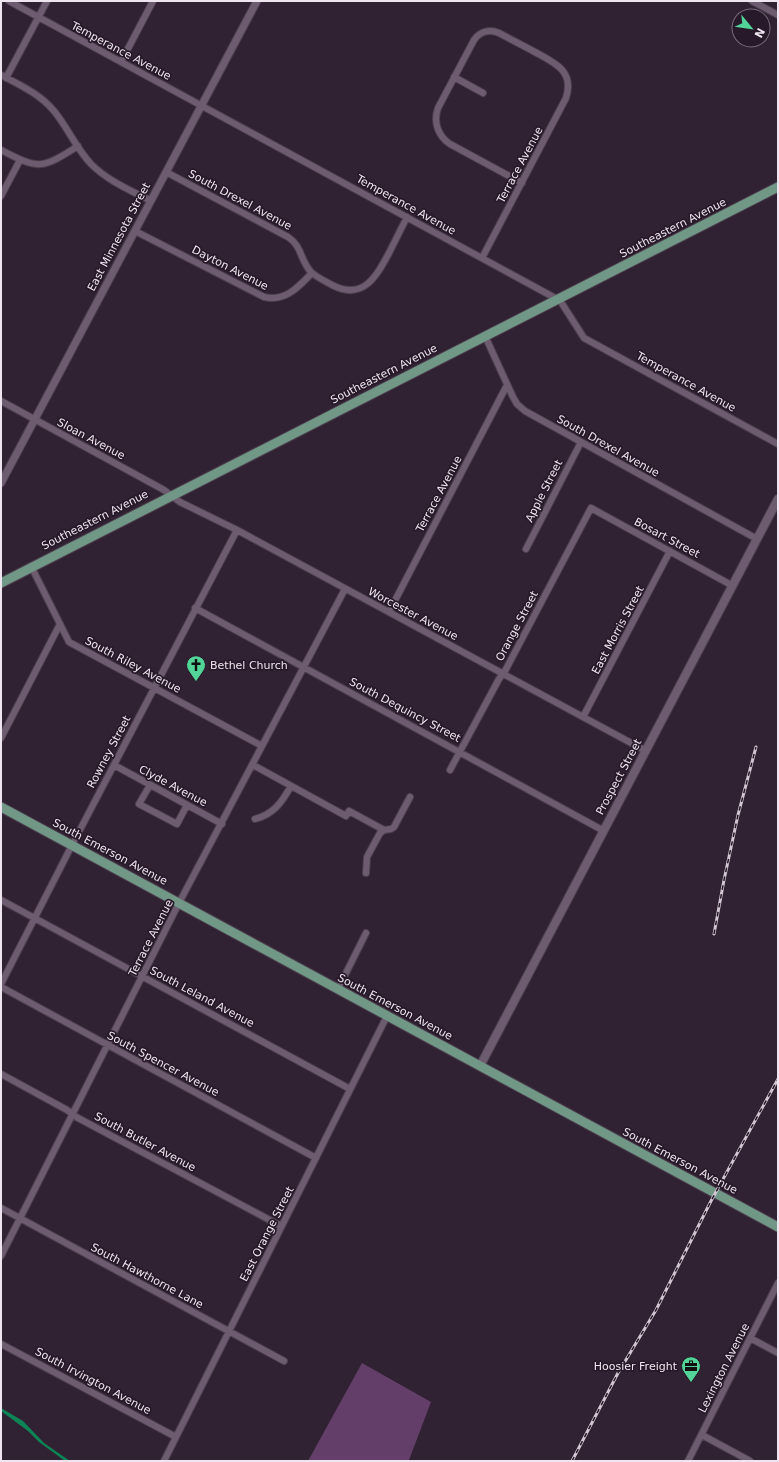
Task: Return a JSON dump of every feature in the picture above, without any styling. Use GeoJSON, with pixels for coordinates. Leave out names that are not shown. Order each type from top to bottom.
{"type":"FeatureCollection","features":[{"type":"Feature","properties":{"kind":"main road","name":"Southeastern Avenue"},"geometry":{"type":"LineString","coordinates":[[1,583],[31,566],[778,187]]}},
{"type":"Feature","properties":{"kind":"main road","name":"Prospect Street"},"geometry":{"type":"LineString","coordinates":[[480,1066],[778,499]]}},
{"type":"Feature","properties":{"kind":"main road","name":"South Emerson Avenue"},"geometry":{"type":"LineString","coordinates":[[1,807],[778,1227]]}},
{"type":"Feature","properties":{"kind":"street","name":"Temperance Avenue"},"geometry":{"type":"LineString","coordinates":[[9,1],[557,299],[561,302],[584,338],[778,444]]}},
{"type":"Feature","properties":{"kind":"street"},"geometry":{"type":"LineString","coordinates":[[47,1],[3,76],[31,91],[48,104],[59,117],[91,164],[103,174],[151,201]]}},
{"type":"Feature","properties":{"kind":"street"},"geometry":{"type":"LineString","coordinates":[[121,62],[154,1]]}},
{"type":"Feature","properties":{"kind":"street","name":"East Minnesota Street"},"geometry":{"type":"LineString","coordinates":[[1,483],[257,1]]}},
{"type":"Feature","properties":{"kind":"street"},"geometry":{"type":"LineString","coordinates":[[752,1],[778,15]]}},
{"type":"Feature","properties":{"kind":"street","name":"Terrace Avenue"},"geometry":{"type":"LineString","coordinates":[[454,77],[477,36],[485,32],[493,31],[553,61],[560,67],[568,80],[569,86],[566,98],[482,258]]}},
{"type":"Feature","properties":{"kind":"street"},"geometry":{"type":"LineString","coordinates":[[483,93],[454,77],[437,110],[436,120],[438,130],[443,138],[450,144],[522,183]]}},
{"type":"Feature","properties":{"kind":"street"},"geometry":{"type":"LineString","coordinates":[[1,150],[20,160],[33,164],[49,163],[78,146]]}},
{"type":"Feature","properties":{"kind":"street"},"geometry":{"type":"LineString","coordinates":[[1,196],[20,160]]}},
{"type":"Feature","properties":{"kind":"street","name":"South Drexel Avenue"},"geometry":{"type":"LineString","coordinates":[[166,172],[290,238],[298,247],[312,273]]}},
{"type":"Feature","properties":{"kind":"street"},"geometry":{"type":"LineString","coordinates":[[312,273],[338,288],[346,290],[365,286],[376,276],[407,217]]}},
{"type":"Feature","properties":{"kind":"street","name":"Dayton Avenue"},"geometry":{"type":"LineString","coordinates":[[135,231],[264,297],[275,299],[288,295],[312,273]]}},
{"type":"Feature","properties":{"kind":"street","name":"South Drexel Avenue"},"geometry":{"type":"LineString","coordinates":[[485,336],[514,400],[523,410],[757,539]]}},
{"type":"Feature","properties":{"kind":"street","name":"Terrace Avenue"},"geometry":{"type":"LineString","coordinates":[[389,612],[507,385]]}},
{"type":"Feature","properties":{"kind":"street","name":"Sloan Avenue"},"geometry":{"type":"LineString","coordinates":[[1,401],[171,495]]}},
{"type":"Feature","properties":{"kind":"street","name":"Apple Street"},"geometry":{"type":"LineString","coordinates":[[526,549],[580,442]]}},
{"type":"Feature","properties":{"kind":"street","name":"Worcester Avenue"},"geometry":{"type":"LineString","coordinates":[[171,495],[180,502],[237,530],[646,751]]}},
{"type":"Feature","properties":{"kind":"street","name":"Bosart Street"},"geometry":{"type":"LineString","coordinates":[[590,508],[733,586]]}},
{"type":"Feature","properties":{"kind":"street","name":"Orange Street"},"geometry":{"type":"LineString","coordinates":[[450,770],[503,674],[590,508]]}},
{"type":"Feature","properties":{"kind":"street","name":"Rowney Street"},"geometry":{"type":"LineString","coordinates":[[1,984],[237,530]]}},
{"type":"Feature","properties":{"kind":"street","name":"East Morris Street"},"geometry":{"type":"LineString","coordinates":[[583,717],[670,551]]}},
{"type":"Feature","properties":{"kind":"street","name":"South Riley Avenue"},"geometry":{"type":"LineString","coordinates":[[31,566],[68,642],[262,746]]}},
{"type":"Feature","properties":{"kind":"street","name":"Terrace Avenue"},"geometry":{"type":"LineString","coordinates":[[1,1256],[179,904],[345,589]]}},
{"type":"Feature","properties":{"kind":"street","name":"South Dequincy Street"},"geometry":{"type":"LineString","coordinates":[[196,608],[604,831]]}},
{"type":"Feature","properties":{"kind":"street"},"geometry":{"type":"LineString","coordinates":[[1,738],[60,624]]}},
{"type":"Feature","properties":{"kind":"street","name":"Clyde Avenue"},"geometry":{"type":"LineString","coordinates":[[114,765],[222,824]]}},
{"type":"Feature","properties":{"kind":"street"},"geometry":{"type":"LineString","coordinates":[[253,765],[346,816],[349,811],[384,830]]}},
{"type":"Feature","properties":{"kind":"street"},"geometry":{"type":"LineString","coordinates":[[150,784],[139,804],[177,824],[187,805]]}},
{"type":"Feature","properties":{"kind":"street"},"geometry":{"type":"LineString","coordinates":[[255,819],[262,817],[280,805],[291,786]]}},
{"type":"Feature","properties":{"kind":"street"},"geometry":{"type":"LineString","coordinates":[[366,873],[368,854],[380,833],[394,827],[410,797]]}},
{"type":"Feature","properties":{"kind":"street"},"geometry":{"type":"LineString","coordinates":[[262,817],[264,824]]}},
{"type":"Feature","properties":{"kind":"street","name":"South Leland Avenue"},"geometry":{"type":"LineString","coordinates":[[1,900],[350,1089]]}},
{"type":"Feature","properties":{"kind":"street"},"geometry":{"type":"LineString","coordinates":[[338,989],[366,933]]}},
{"type":"Feature","properties":{"kind":"street","name":"South Spencer Avenue"},"geometry":{"type":"LineString","coordinates":[[1,987],[316,1158]]}},
{"type":"Feature","properties":{"kind":"street","name":"East Orange Street"},"geometry":{"type":"LineString","coordinates":[[164,1461],[387,1016]]}},
{"type":"Feature","properties":{"kind":"street","name":"South Butler Avenue"},"geometry":{"type":"LineString","coordinates":[[1,1074],[281,1226]]}},
{"type":"Feature","properties":{"kind":"street","name":"South Hawthorne Lane"},"geometry":{"type":"LineString","coordinates":[[1,1208],[284,1361]]}},
{"type":"Feature","properties":{"kind":"street","name":"Lexington Avenue"},"geometry":{"type":"LineString","coordinates":[[688,1461],[778,1283]]}},
{"type":"Feature","properties":{"kind":"street"},"geometry":{"type":"LineString","coordinates":[[750,1338],[778,1353]]}},
{"type":"Feature","properties":{"kind":"street","name":"South Irvington Avenue"},"geometry":{"type":"LineString","coordinates":[[1,1344],[176,1437]]}},
{"type":"Feature","properties":{"kind":"street"},"geometry":{"type":"LineString","coordinates":[[702,1435],[750,1461]]}},
{"type":"Feature","properties":{"kind":"shaded area"},"geometry":{"type":"Polygon","coordinates":[[[362,1363],[431,1402],[409,1460],[410,1461],[308,1461],[362,1363]]]}},
{"type":"Feature","properties":{"kind":"shaded area"},"geometry":{"type":"Polygon","coordinates":[[[1,1408],[23,1421],[44,1443],[70,1461],[65,1461],[39,1442],[28,1431],[1,1411],[1,1408]]]}},
{"type":"Feature","properties":{"kind":"railway"},"geometry":{"type":"LineString","coordinates":[[714,934],[738,815],[756,747]]}},
{"type":"Feature","properties":{"kind":"railway"},"geometry":{"type":"LineString","coordinates":[[572,1461],[618,1373],[656,1310],[711,1201],[778,1079]]}},
{"type":"Feature","properties":{"kind":"place","name":"Bethel Church"},"geometry":{"type":"Point","coordinates":[196,682]}},
{"type":"Feature","properties":{"kind":"place","name":"Hoosier Freight"},"geometry":{"type":"Point","coordinates":[691,1383]}}]}
